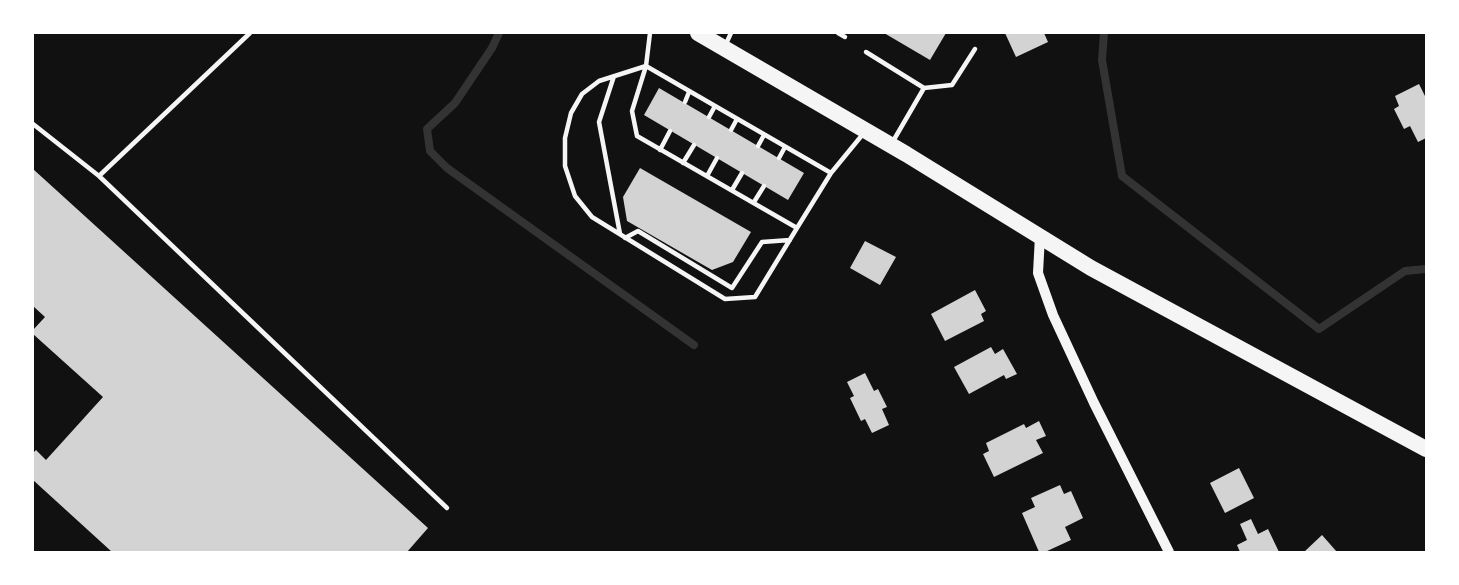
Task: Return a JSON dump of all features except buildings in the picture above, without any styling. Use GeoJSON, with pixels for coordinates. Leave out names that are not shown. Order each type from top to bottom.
{"type":"FeatureCollection","features":[{"type":"Feature","properties":{"kind":"highway"},"geometry":{"type":"LineString","coordinates":[[698,33],[727,41],[866,130],[1112,279],[1426,449]]}},
{"type":"Feature","properties":{"kind":"street"},"geometry":{"type":"LineString","coordinates":[[1040,236],[1038,273],[1053,315],[1094,403],[1169,552]]}},
{"type":"Feature","properties":{"kind":"lane"},"geometry":{"type":"LineString","coordinates":[[99,176],[250,33]]}},
{"type":"Feature","properties":{"kind":"lane"},"geometry":{"type":"LineString","coordinates":[[650,33],[646,66],[632,111],[637,136],[797,228]]}},
{"type":"Feature","properties":{"kind":"lane"},"geometry":{"type":"LineString","coordinates":[[838,33],[845,37]]}},
{"type":"Feature","properties":{"kind":"lane"},"geometry":{"type":"LineString","coordinates":[[866,52],[924,88],[952,85],[975,49]]}},
{"type":"Feature","properties":{"kind":"lane"},"geometry":{"type":"LineString","coordinates":[[831,173],[646,66],[599,81],[582,94],[571,112],[565,138],[565,166],[574,196],[592,217],[725,299],[755,297],[831,173],[866,130]]}},
{"type":"Feature","properties":{"kind":"lane"},"geometry":{"type":"LineString","coordinates":[[614,76],[599,122],[623,236]]}},
{"type":"Feature","properties":{"kind":"lane"},"geometry":{"type":"LineString","coordinates":[[891,145],[924,88]]}},
{"type":"Feature","properties":{"kind":"lane"},"geometry":{"type":"LineString","coordinates":[[685,102],[689,92]]}},
{"type":"Feature","properties":{"kind":"lane"},"geometry":{"type":"LineString","coordinates":[[709,117],[715,106]]}},
{"type":"Feature","properties":{"kind":"lane"},"geometry":{"type":"LineString","coordinates":[[731,130],[737,119]]}},
{"type":"Feature","properties":{"kind":"lane"},"geometry":{"type":"LineString","coordinates":[[33,124],[99,176],[447,508]]}},
{"type":"Feature","properties":{"kind":"lane"},"geometry":{"type":"LineString","coordinates":[[660,150],[670,131]]}},
{"type":"Feature","properties":{"kind":"lane"},"geometry":{"type":"LineString","coordinates":[[758,146],[764,135]]}},
{"type":"Feature","properties":{"kind":"lane"},"geometry":{"type":"LineString","coordinates":[[683,163],[694,145]]}},
{"type":"Feature","properties":{"kind":"lane"},"geometry":{"type":"LineString","coordinates":[[779,158],[785,147]]}},
{"type":"Feature","properties":{"kind":"lane"},"geometry":{"type":"LineString","coordinates":[[707,176],[717,158]]}},
{"type":"Feature","properties":{"kind":"lane"},"geometry":{"type":"LineString","coordinates":[[732,190],[742,173]]}},
{"type":"Feature","properties":{"kind":"lane"},"geometry":{"type":"LineString","coordinates":[[754,202],[764,186]]}},
{"type":"Feature","properties":{"kind":"lane"},"geometry":{"type":"LineString","coordinates":[[623,236],[638,231],[732,288],[762,242],[790,240]]}},
{"type":"Feature","properties":{"kind":"waterway"},"geometry":{"type":"LineString","coordinates":[[499,33],[492,48],[455,103],[427,129],[430,151],[447,168],[694,345]]}},
{"type":"Feature","properties":{"kind":"waterway"},"geometry":{"type":"LineString","coordinates":[[1104,33],[1102,60],[1122,176],[1319,329],[1405,271],[1426,269]]}}]}
